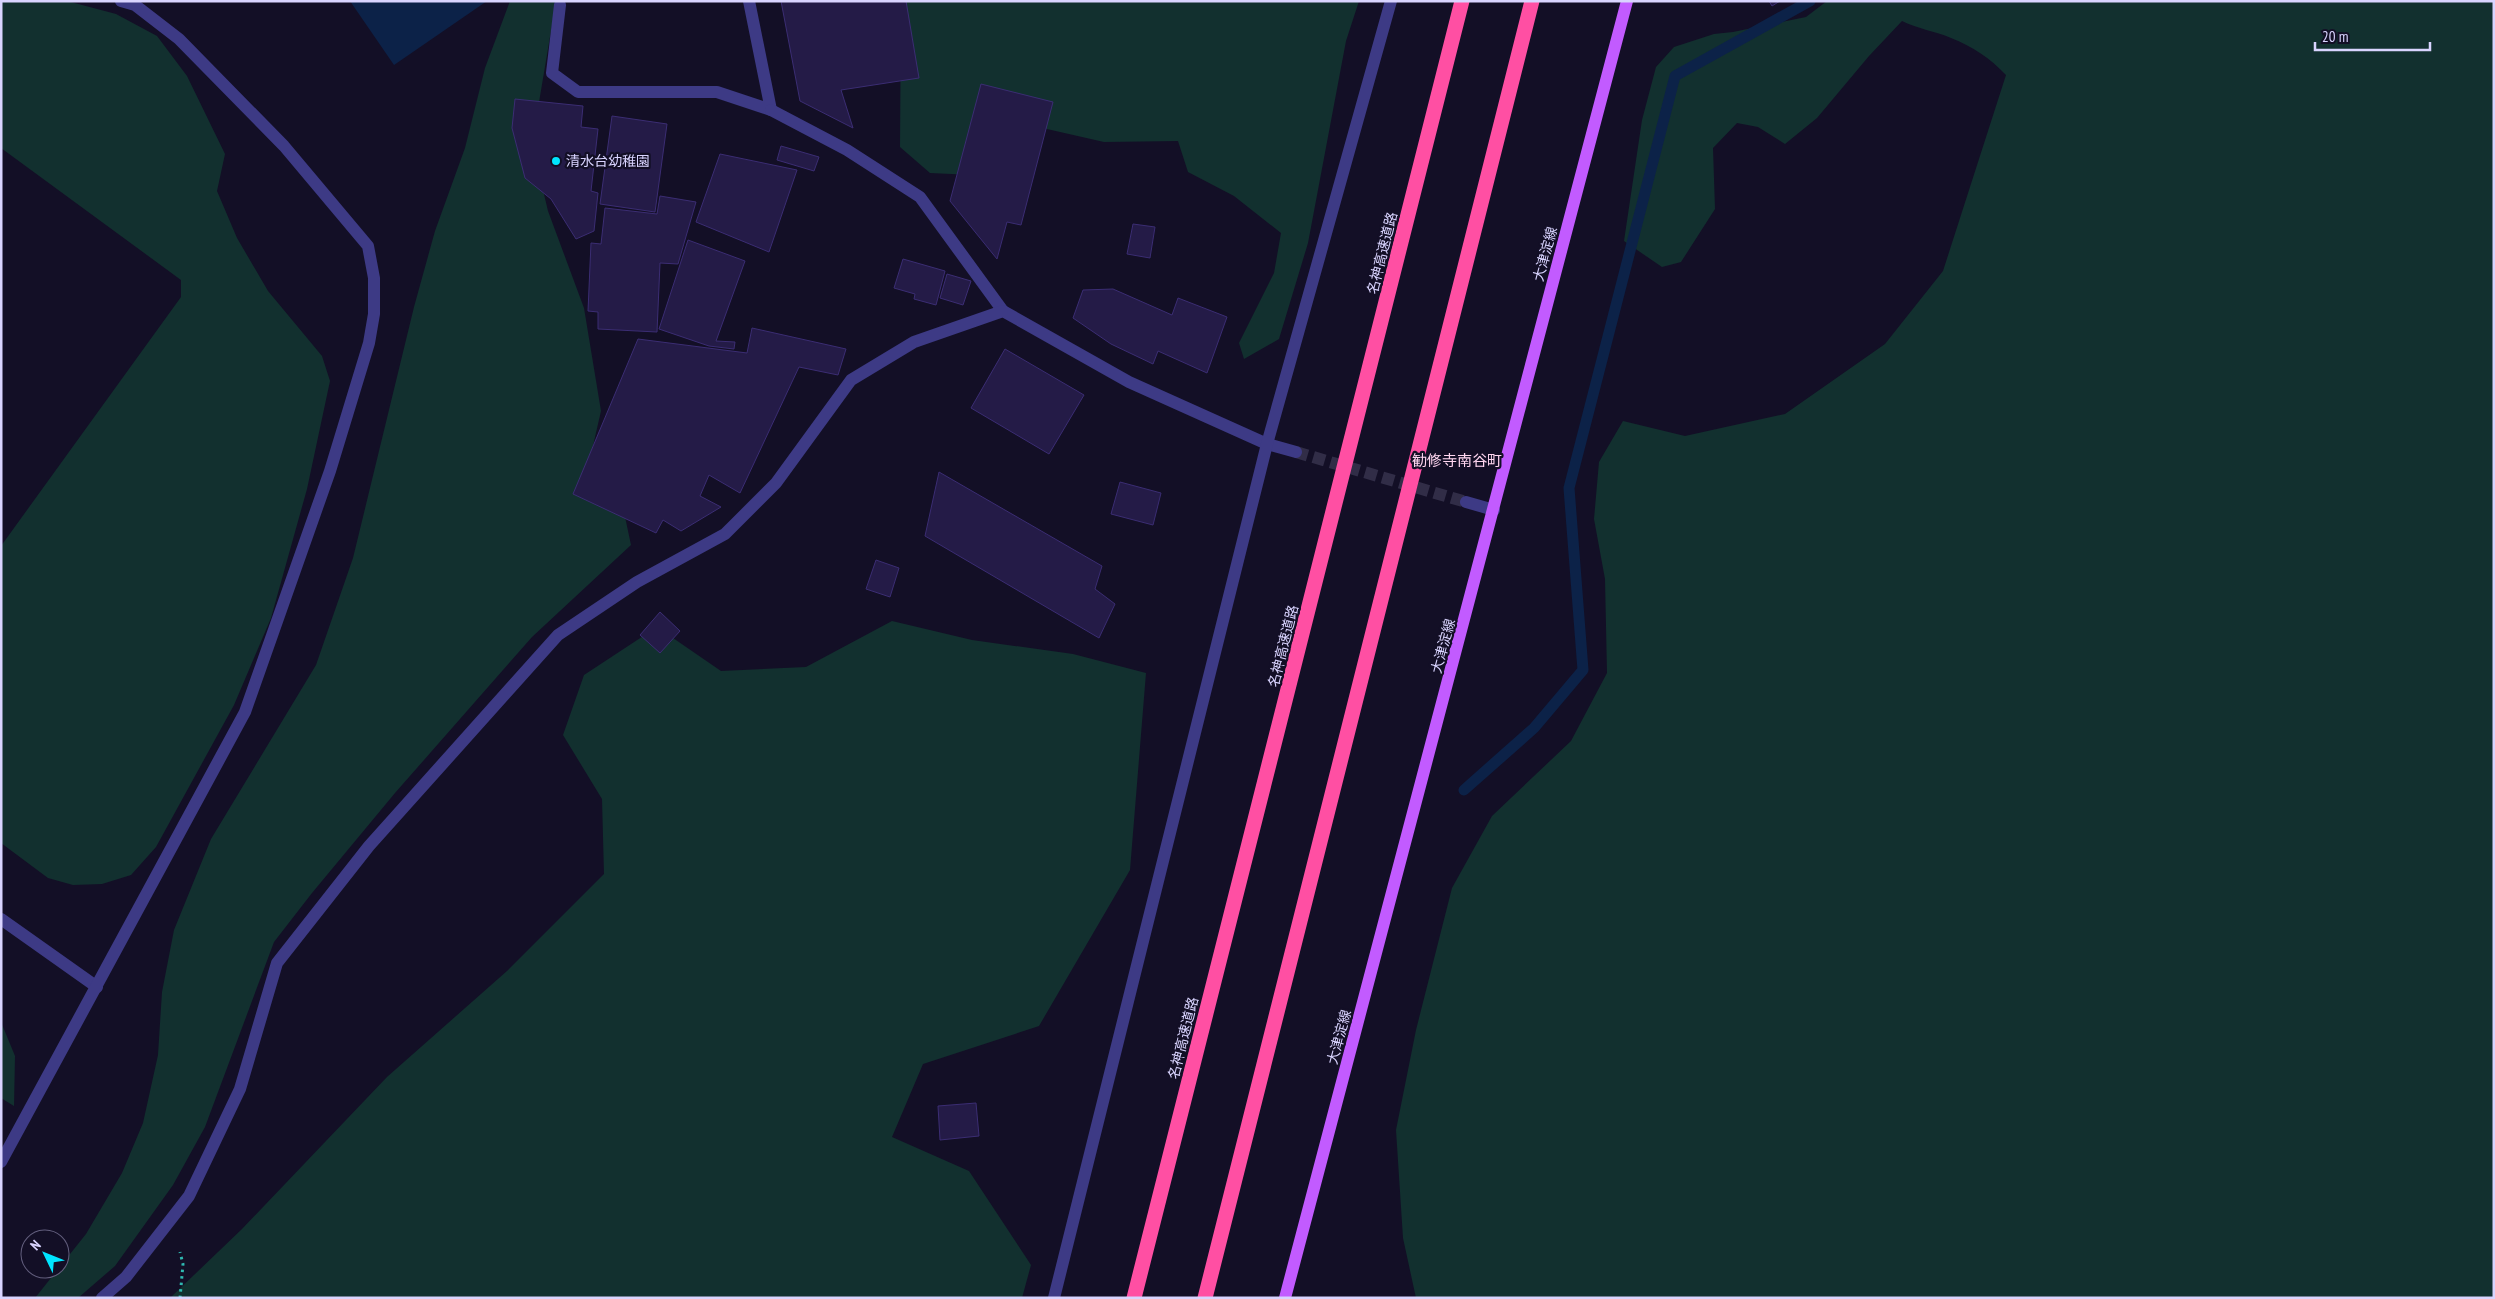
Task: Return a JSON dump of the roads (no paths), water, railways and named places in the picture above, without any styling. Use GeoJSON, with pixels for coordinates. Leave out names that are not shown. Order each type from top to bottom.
{"type":"FeatureCollection","features":[{"type":"Feature","properties":{"kind":"highway","name":"名神高速道路"},"geometry":{"type":"LineString","coordinates":[[1134,1298],[1462,1]]}},
{"type":"Feature","properties":{"kind":"highway"},"geometry":{"type":"LineString","coordinates":[[1205,1298],[1532,1]]}},
{"type":"Feature","properties":{"kind":"main road","name":"大津淀線"},"geometry":{"type":"LineString","coordinates":[[1285,1298],[1627,1]]}},
{"type":"Feature","properties":{"kind":"street"},"geometry":{"type":"LineString","coordinates":[[1,1162],[245,712],[330,471],[369,343],[374,314],[374,278],[368,246],[284,146],[179,39],[135,5],[122,1]]}},
{"type":"Feature","properties":{"kind":"street"},"geometry":{"type":"LineString","coordinates":[[749,1],[771,110]]}},
{"type":"Feature","properties":{"kind":"street"},"geometry":{"type":"LineString","coordinates":[[1054,1298],[1267,444],[1391,1]]}},
{"type":"Feature","properties":{"kind":"street"},"geometry":{"type":"LineString","coordinates":[[560,4],[552,73],[578,92],[717,92],[771,110],[847,150],[920,197],[1003,311],[1129,382],[1267,444],[1296,452]]}},
{"type":"Feature","properties":{"kind":"street"},"geometry":{"type":"LineString","coordinates":[[102,1298],[126,1277],[189,1196],[240,1089],[277,963],[369,846],[558,635],[638,582],[725,534],[776,483],[851,380],[914,342],[1003,311]]}},
{"type":"Feature","properties":{"kind":"street"},"geometry":{"type":"LineString","coordinates":[[1466,502],[1494,510]]}},
{"type":"Feature","properties":{"kind":"street"},"geometry":{"type":"LineString","coordinates":[[1,919],[96,986]]}},
{"type":"Feature","properties":{"kind":"water"},"geometry":{"type":"Polygon","coordinates":[[[350,1],[487,1],[394,65],[350,1]]]}},
{"type":"Feature","properties":{"kind":"waterway"},"geometry":{"type":"LineString","coordinates":[[1464,790],[1534,728],[1583,670],[1569,488],[1675,76],[1810,1]]}},
{"type":"Feature","properties":{"kind":"tunnel"},"geometry":{"type":"LineString","coordinates":[[1296,452],[1466,502]]}},
{"type":"Feature","properties":{"kind":"place","name":"清水台幼稚園"},"geometry":{"type":"Point","coordinates":[556,161]}},
{"type":"Feature","properties":{"kind":"district","name":"勧修寺南谷町"},"geometry":{"type":"Point","coordinates":[1457,460]}}]}
